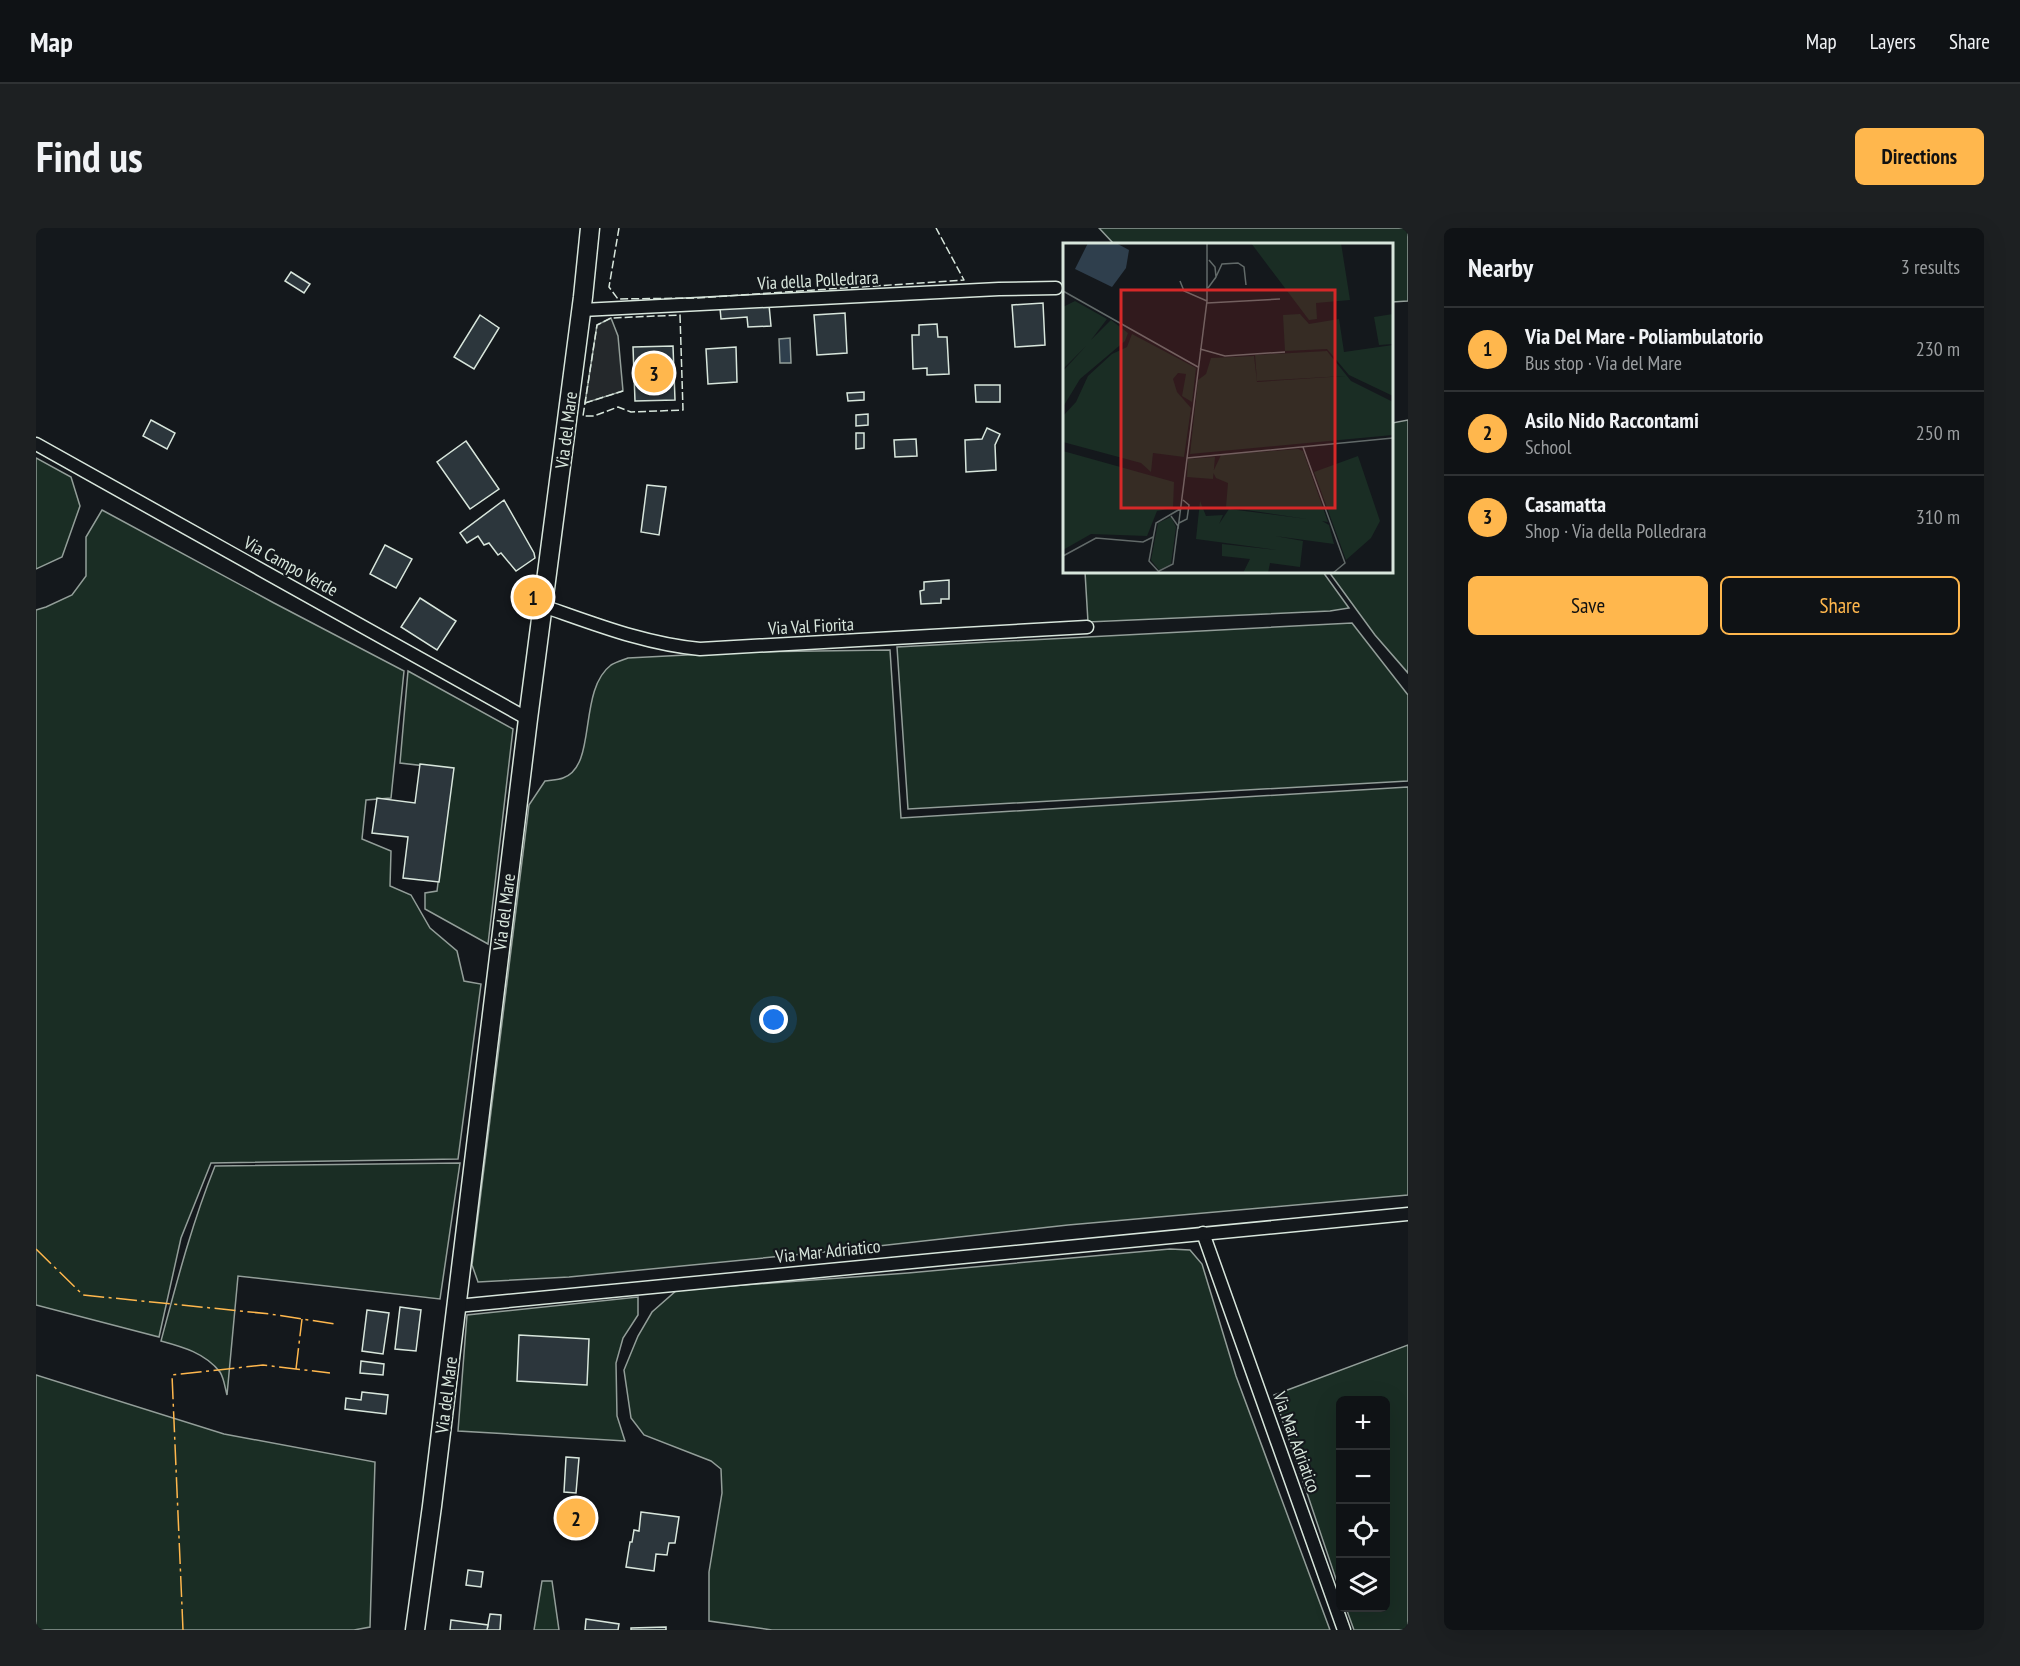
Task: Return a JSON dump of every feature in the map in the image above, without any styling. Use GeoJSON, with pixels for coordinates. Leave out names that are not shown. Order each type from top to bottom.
{"type":"FeatureCollection","features":[{"type":"Feature","properties":{"kind":"main road","name":"Via del Mare"},"geometry":{"type":"LineString","coordinates":[[415,1630],[528,719],[582,310],[590,228]]}},
{"type":"Feature","properties":{"kind":"main road","name":"Via del Mare"},"geometry":{"type":"LineString","coordinates":[[410,1630],[419,1597]]}},
{"type":"Feature","properties":{"kind":"street","name":"Via della Polledrara"},"geometry":{"type":"LineString","coordinates":[[582,310],[1056,288]]}},
{"type":"Feature","properties":{"kind":"street","name":"Via Campo Verde"},"geometry":{"type":"LineString","coordinates":[[36,444],[528,719]]}},
{"type":"Feature","properties":{"kind":"street","name":"Via Val Fiorita"},"geometry":{"type":"LineString","coordinates":[[543,606],[629,636],[672,646],[700,649],[1087,627]]}},
{"type":"Feature","properties":{"kind":"street","name":"Via Mar Adriatico"},"geometry":{"type":"LineString","coordinates":[[456,1306],[1408,1214]]}},
{"type":"Feature","properties":{"kind":"street","name":"Via Mar Adriatico"},"geometry":{"type":"LineString","coordinates":[[1203,1233],[1344,1630]]}},
{"type":"Feature","properties":{"kind":"green space"},"geometry":{"type":"Polygon","coordinates":[[[1099,228],[1408,228],[1408,301],[1393,302],[1393,243],[1113,243],[1099,228]]]}},
{"type":"Feature","properties":{"kind":"green space"},"geometry":{"type":"Polygon","coordinates":[[[1408,420],[1408,673],[1375,635],[1330,573],[1393,573],[1393,423],[1408,420]]]}},
{"type":"Feature","properties":{"kind":"green space"},"geometry":{"type":"Polygon","coordinates":[[[36,458],[71,477],[80,506],[62,557],[36,569],[36,458]]]}},
{"type":"Feature","properties":{"kind":"green space"},"geometry":{"type":"Polygon","coordinates":[[[102,510],[404,671],[391,798],[366,800],[362,839],[391,851],[390,886],[411,895],[430,928],[457,951],[464,981],[481,984],[458,1159],[211,1163],[181,1238],[159,1337],[36,1305],[36,610],[72,595],[86,576],[86,537],[102,510]]]}},
{"type":"Feature","properties":{"kind":"green space"},"geometry":{"type":"Polygon","coordinates":[[[1085,573],[1324,573],[1349,608],[1330,611],[1088,622],[1085,573]]]}},
{"type":"Feature","properties":{"kind":"green space"},"geometry":{"type":"Polygon","coordinates":[[[1352,623],[1408,695],[1408,781],[908,809],[897,647],[1352,623]]]}},
{"type":"Feature","properties":{"kind":"green space"},"geometry":{"type":"Polygon","coordinates":[[[890,650],[901,818],[1408,787],[1408,1195],[1068,1225],[569,1277],[478,1282],[472,1265],[529,805],[545,781],[563,778],[574,771],[585,744],[594,692],[601,677],[611,665],[628,658],[745,652],[890,650]]]}},
{"type":"Feature","properties":{"kind":"green space"},"geometry":{"type":"Polygon","coordinates":[[[408,671],[513,729],[488,944],[425,909],[425,893],[437,891],[452,769],[400,763],[408,671]]]}},
{"type":"Feature","properties":{"kind":"green space"},"geometry":{"type":"Polygon","coordinates":[[[460,1163],[440,1299],[238,1276],[227,1395],[220,1372],[208,1360],[185,1348],[161,1341],[192,1231],[215,1166],[460,1163]]]}},
{"type":"Feature","properties":{"kind":"green space"},"geometry":{"type":"Polygon","coordinates":[[[1170,1249],[1190,1250],[1202,1264],[1236,1376],[1330,1630],[772,1630],[709,1621],[709,1572],[722,1493],[721,1469],[711,1461],[644,1435],[631,1418],[624,1370],[638,1336],[652,1312],[677,1290],[908,1273],[1170,1249]]]}},
{"type":"Feature","properties":{"kind":"green space"},"geometry":{"type":"Polygon","coordinates":[[[638,1297],[638,1315],[623,1338],[616,1363],[617,1416],[625,1441],[458,1431],[467,1315],[638,1297]]]}},
{"type":"Feature","properties":{"kind":"green space"},"geometry":{"type":"Polygon","coordinates":[[[1408,1345],[1408,1630],[1354,1630],[1347,1612],[1390,1612],[1390,1396],[1336,1396],[1336,1579],[1274,1395],[1408,1345]]]}},
{"type":"Feature","properties":{"kind":"green space"},"geometry":{"type":"Polygon","coordinates":[[[36,1375],[224,1434],[375,1462],[370,1627],[354,1630],[36,1630],[36,1375]]]}},
{"type":"Feature","properties":{"kind":"green space"},"geometry":{"type":"Polygon","coordinates":[[[542,1581],[552,1581],[559,1630],[534,1630],[542,1581]]]}},
{"type":"Feature","properties":{"kind":"shaded area"},"geometry":{"type":"Polygon","coordinates":[[[611,318],[618,336],[623,391],[585,403],[597,325],[611,318]]]}},
{"type":"Feature","properties":{"kind":"water"},"geometry":{"type":"Polygon","coordinates":[[[790,338],[791,363],[780,363],[779,339],[790,338]]]}},
{"type":"Feature","properties":{"kind":"building"},"geometry":{"type":"Polygon","coordinates":[[[291,272],[310,284],[304,293],[285,281],[291,272]]]}},
{"type":"Feature","properties":{"kind":"building"},"geometry":{"type":"Polygon","coordinates":[[[1043,303],[1045,345],[1015,347],[1012,305],[1043,303]]]}},
{"type":"Feature","properties":{"kind":"building"},"geometry":{"type":"Polygon","coordinates":[[[769,305],[771,326],[748,327],[747,317],[721,319],[720,308],[769,305]]]}},
{"type":"Feature","properties":{"kind":"building"},"geometry":{"type":"Polygon","coordinates":[[[845,313],[847,353],[817,355],[814,315],[845,313]]]}},
{"type":"Feature","properties":{"kind":"building"},"geometry":{"type":"Polygon","coordinates":[[[480,315],[499,328],[474,369],[454,357],[480,315]]]}},
{"type":"Feature","properties":{"kind":"building"},"geometry":{"type":"Polygon","coordinates":[[[937,324],[938,337],[947,337],[949,374],[927,375],[927,368],[913,369],[912,335],[919,335],[919,325],[937,324]]]}},
{"type":"Feature","properties":{"kind":"building"},"geometry":{"type":"Polygon","coordinates":[[[673,346],[675,400],[635,401],[633,347],[673,346]]]}},
{"type":"Feature","properties":{"kind":"building"},"geometry":{"type":"Polygon","coordinates":[[[736,347],[737,382],[708,384],[706,349],[736,347]]]}},
{"type":"Feature","properties":{"kind":"building"},"geometry":{"type":"Polygon","coordinates":[[[975,385],[1000,385],[1000,402],[976,402],[975,385]]]}},
{"type":"Feature","properties":{"kind":"building"},"geometry":{"type":"Polygon","coordinates":[[[864,392],[864,400],[848,401],[847,393],[864,392]]]}},
{"type":"Feature","properties":{"kind":"building"},"geometry":{"type":"Polygon","coordinates":[[[868,414],[868,425],[856,426],[856,415],[868,414]]]}},
{"type":"Feature","properties":{"kind":"building"},"geometry":{"type":"Polygon","coordinates":[[[151,420],[175,433],[167,449],[143,436],[151,420]]]}},
{"type":"Feature","properties":{"kind":"building"},"geometry":{"type":"Polygon","coordinates":[[[987,428],[1000,434],[995,445],[996,470],[966,472],[965,440],[982,439],[987,428]]]}},
{"type":"Feature","properties":{"kind":"building"},"geometry":{"type":"Polygon","coordinates":[[[856,433],[864,433],[864,448],[856,449],[856,433]]]}},
{"type":"Feature","properties":{"kind":"building"},"geometry":{"type":"Polygon","coordinates":[[[916,439],[917,456],[895,457],[894,440],[916,439]]]}},
{"type":"Feature","properties":{"kind":"building"},"geometry":{"type":"Polygon","coordinates":[[[466,441],[499,489],[470,509],[437,462],[466,441]]]}},
{"type":"Feature","properties":{"kind":"building"},"geometry":{"type":"Polygon","coordinates":[[[647,485],[666,487],[659,535],[641,532],[647,485]]]}},
{"type":"Feature","properties":{"kind":"building"},"geometry":{"type":"Polygon","coordinates":[[[504,500],[535,558],[516,571],[501,553],[498,555],[489,543],[484,545],[478,536],[467,543],[460,533],[504,500]]]}},
{"type":"Feature","properties":{"kind":"building"},"geometry":{"type":"Polygon","coordinates":[[[385,545],[412,559],[396,588],[370,574],[385,545]]]}},
{"type":"Feature","properties":{"kind":"building"},"geometry":{"type":"Polygon","coordinates":[[[949,580],[949,599],[941,599],[941,603],[921,604],[920,591],[924,590],[924,582],[949,580]]]}},
{"type":"Feature","properties":{"kind":"building"},"geometry":{"type":"Polygon","coordinates":[[[420,598],[456,621],[437,650],[401,627],[420,598]]]}},
{"type":"Feature","properties":{"kind":"building"},"geometry":{"type":"Polygon","coordinates":[[[420,764],[454,768],[439,882],[403,878],[408,837],[372,833],[377,798],[415,803],[420,764]]]}},
{"type":"Feature","properties":{"kind":"building"},"geometry":{"type":"Polygon","coordinates":[[[400,1307],[421,1310],[416,1351],[395,1349],[400,1307]]]}},
{"type":"Feature","properties":{"kind":"building"},"geometry":{"type":"Polygon","coordinates":[[[367,1310],[389,1313],[383,1354],[362,1351],[367,1310]]]}},
{"type":"Feature","properties":{"kind":"building"},"geometry":{"type":"Polygon","coordinates":[[[519,1335],[589,1339],[587,1385],[517,1381],[519,1335]]]}},
{"type":"Feature","properties":{"kind":"building"},"geometry":{"type":"Polygon","coordinates":[[[361,1361],[384,1364],[383,1375],[360,1373],[361,1361]]]}},
{"type":"Feature","properties":{"kind":"building"},"geometry":{"type":"Polygon","coordinates":[[[362,1392],[388,1395],[386,1414],[345,1409],[346,1398],[361,1400],[362,1392]]]}},
{"type":"Feature","properties":{"kind":"building"},"geometry":{"type":"Polygon","coordinates":[[[566,1457],[579,1458],[576,1493],[564,1492],[566,1457]]]}},
{"type":"Feature","properties":{"kind":"building"},"geometry":{"type":"Polygon","coordinates":[[[641,1512],[679,1517],[675,1543],[669,1543],[667,1555],[656,1554],[654,1571],[626,1567],[634,1530],[639,1531],[641,1512]]]}},
{"type":"Feature","properties":{"kind":"building"},"geometry":{"type":"Polygon","coordinates":[[[468,1570],[483,1572],[481,1587],[466,1585],[468,1570]]]}},
{"type":"Feature","properties":{"kind":"building"},"geometry":{"type":"Polygon","coordinates":[[[490,1614],[501,1615],[500,1630],[487,1630],[490,1614]]]}},
{"type":"Feature","properties":{"kind":"building"},"geometry":{"type":"Polygon","coordinates":[[[586,1619],[619,1624],[618,1630],[585,1630],[586,1619]]]}},
{"type":"Feature","properties":{"kind":"building"},"geometry":{"type":"Polygon","coordinates":[[[451,1620],[488,1625],[487,1630],[450,1630],[451,1620]]]}},
{"type":"Feature","properties":{"kind":"building"},"geometry":{"type":"Polygon","coordinates":[[[666,1627],[666,1630],[631,1630],[631,1628],[666,1627]]]}},
{"type":"Feature","properties":{"kind":"fence"},"geometry":{"type":"LineString","coordinates":[[619,228],[609,287],[618,299],[697,298],[964,280],[936,228]]}},
{"type":"Feature","properties":{"kind":"fence"},"geometry":{"type":"LineString","coordinates":[[680,315],[683,410],[631,412],[618,407],[594,416],[583,416],[597,325],[611,318],[680,315]]}},
{"type":"Feature","properties":{"kind":"fence"},"geometry":{"type":"LineString","coordinates":[[585,403],[623,391]]}},
{"type":"Feature","properties":{"kind":"power"},"geometry":{"type":"LineString","coordinates":[[36,1249],[83,1295],[270,1314],[335,1324]]}},
{"type":"Feature","properties":{"kind":"power"},"geometry":{"type":"LineString","coordinates":[[296,1369],[302,1319]]}},
{"type":"Feature","properties":{"kind":"power"},"geometry":{"type":"LineString","coordinates":[[183,1630],[172,1375],[263,1365],[330,1373]]}},
{"type":"Feature","properties":{"kind":"place","name":"Casamatta"},"geometry":{"type":"Point","coordinates":[654,373]}},
{"type":"Feature","properties":{"kind":"place","name":"Via Del Mare - Poliambulatorio"},"geometry":{"type":"Point","coordinates":[533,597]}},
{"type":"Feature","properties":{"kind":"place","name":"Asilo Nido Raccontami"},"geometry":{"type":"Point","coordinates":[576,1518]}}]}
